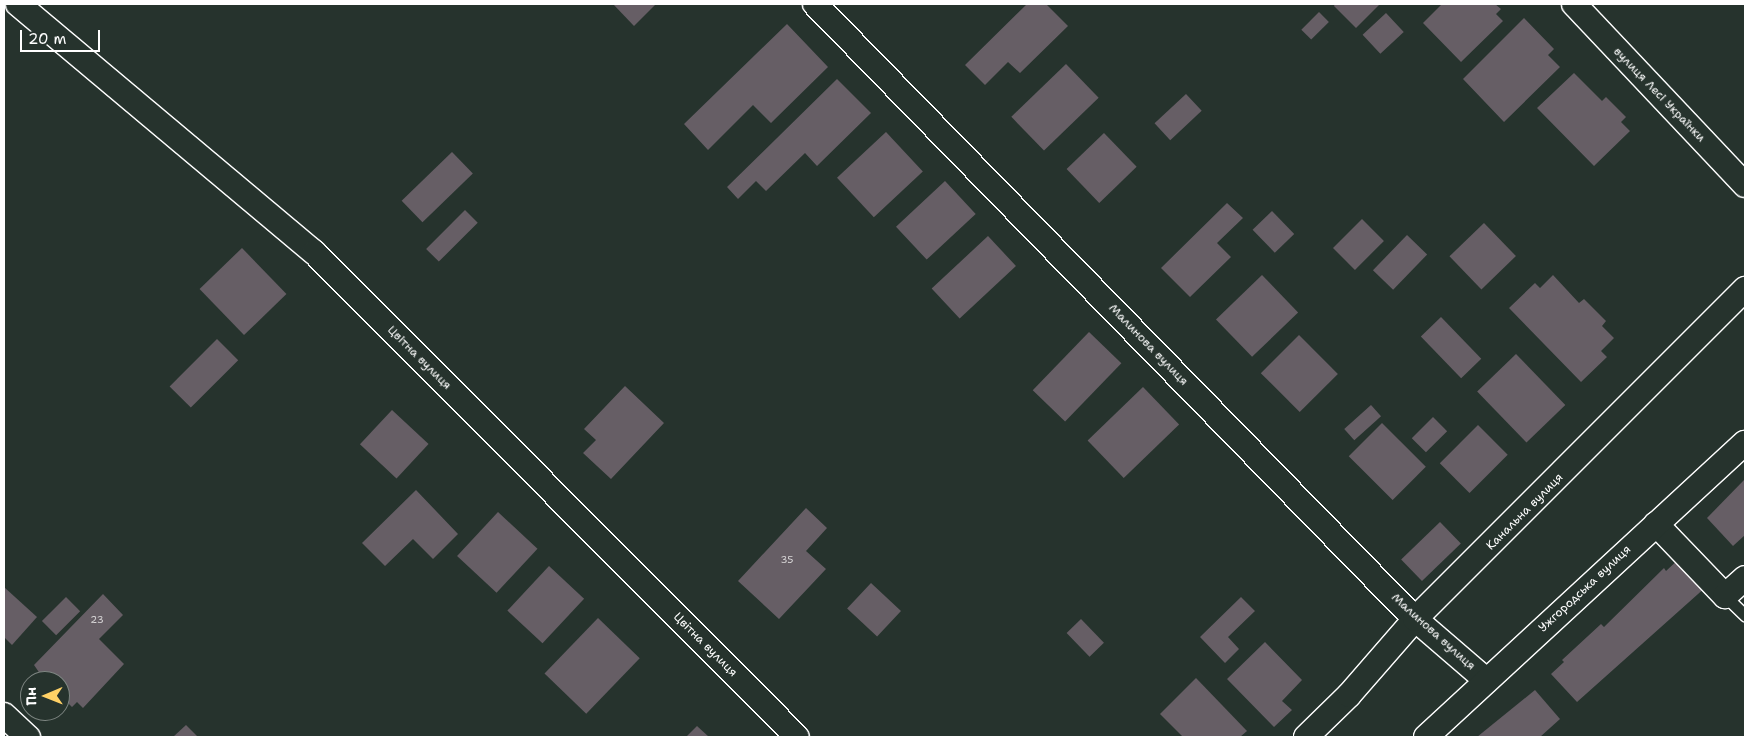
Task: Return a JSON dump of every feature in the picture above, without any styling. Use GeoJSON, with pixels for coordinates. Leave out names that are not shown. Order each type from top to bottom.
{"type":"FeatureCollection","features":[{"type":"Feature","properties":{"kind":"street","name":"Цвітна вулиця"},"geometry":{"type":"LineString","coordinates":[[18,4],[314,252],[797,737]]}},
{"type":"Feature","properties":{"kind":"street","name":"Малинова вулиця"},"geometry":{"type":"LineString","coordinates":[[815,4],[1415,619],[1486,680]]}},
{"type":"Feature","properties":{"kind":"street","name":"вулиця Лесі Українки"},"geometry":{"type":"LineString","coordinates":[[1574,4],[1745,185]]}},
{"type":"Feature","properties":{"kind":"street","name":"Канальна вулиця"},"geometry":{"type":"LineString","coordinates":[[1306,737],[1349,695],[1415,619],[1745,289]]}},
{"type":"Feature","properties":{"kind":"street","name":"Ужгородська вулиця"},"geometry":{"type":"LineString","coordinates":[[1426,737],[1745,443]]}},
{"type":"Feature","properties":{"kind":"street"},"geometry":{"type":"LineString","coordinates":[[1656,524],[1725,596],[1745,578]]}},
{"type":"Feature","properties":{"kind":"street"},"geometry":{"type":"LineString","coordinates":[[4,715],[28,737]]}},
{"type":"Feature","properties":{"kind":"lane"},"geometry":{"type":"LineString","coordinates":[[1725,596],[1745,614]]}},
{"type":"Feature","properties":{"kind":"building"},"geometry":{"type":"Polygon","coordinates":[[[613,4],[656,4],[634,26],[613,4]]]}},
{"type":"Feature","properties":{"kind":"building"},"geometry":{"type":"Polygon","coordinates":[[[1027,4],[1046,4],[1068,26],[1020,73],[1008,62],[985,85],[965,65],[1027,4]]]}},
{"type":"Feature","properties":{"kind":"building"},"geometry":{"type":"Polygon","coordinates":[[[1335,4],[1380,4],[1356,28],[1334,6],[1335,4]]]}},
{"type":"Feature","properties":{"kind":"building"},"geometry":{"type":"Polygon","coordinates":[[[1442,4],[1495,4],[1501,9],[1496,14],[1503,21],[1461,62],[1423,23],[1442,4]]]}},
{"type":"Feature","properties":{"kind":"building"},"geometry":{"type":"Polygon","coordinates":[[[1319,12],[1329,22],[1311,40],[1301,30],[1319,12]]]}},
{"type":"Feature","properties":{"kind":"building"},"geometry":{"type":"Polygon","coordinates":[[[1386,13],[1404,32],[1380,54],[1363,35],[1386,13]]]}},
{"type":"Feature","properties":{"kind":"building"},"geometry":{"type":"Polygon","coordinates":[[[1524,18],[1554,49],[1548,55],[1560,67],[1504,122],[1463,79],[1524,18]]]}},
{"type":"Feature","properties":{"kind":"building"},"geometry":{"type":"Polygon","coordinates":[[[787,24],[828,67],[771,123],[753,105],[708,150],[684,124],[787,24]]]}},
{"type":"Feature","properties":{"kind":"building"},"geometry":{"type":"Polygon","coordinates":[[[1066,64],[1099,98],[1044,151],[1011,117],[1066,64]]]}},
{"type":"Feature","properties":{"kind":"building"},"geometry":{"type":"Polygon","coordinates":[[[1574,73],[1602,101],[1606,97],[1626,117],[1621,122],[1630,131],[1594,166],[1537,108],[1574,73]]]}},
{"type":"Feature","properties":{"kind":"building"},"geometry":{"type":"Polygon","coordinates":[[[837,79],[871,113],[817,166],[805,153],[766,191],[756,181],[738,199],[727,187],[837,79]]]}},
{"type":"Feature","properties":{"kind":"building"},"geometry":{"type":"Polygon","coordinates":[[[1186,94],[1202,111],[1170,140],[1155,123],[1186,94]]]}},
{"type":"Feature","properties":{"kind":"building"},"geometry":{"type":"Polygon","coordinates":[[[886,132],[923,171],[874,217],[837,178],[886,132]]]}},
{"type":"Feature","properties":{"kind":"building"},"geometry":{"type":"Polygon","coordinates":[[[1104,133],[1137,167],[1099,203],[1067,169],[1104,133]]]}},
{"type":"Feature","properties":{"kind":"building"},"geometry":{"type":"Polygon","coordinates":[[[452,152],[473,174],[422,222],[402,201],[452,152]]]}},
{"type":"Feature","properties":{"kind":"building"},"geometry":{"type":"Polygon","coordinates":[[[945,181],[976,214],[927,260],[896,227],[945,181]]]}},
{"type":"Feature","properties":{"kind":"building"},"geometry":{"type":"Polygon","coordinates":[[[1227,203],[1243,218],[1217,243],[1231,257],[1190,297],[1161,268],[1227,203]]]}},
{"type":"Feature","properties":{"kind":"building"},"geometry":{"type":"Polygon","coordinates":[[[465,210],[478,223],[439,262],[426,249],[465,210]]]}},
{"type":"Feature","properties":{"kind":"building"},"geometry":{"type":"Polygon","coordinates":[[[1272,211],[1294,234],[1275,253],[1253,230],[1272,211]]]}},
{"type":"Feature","properties":{"kind":"building"},"geometry":{"type":"Polygon","coordinates":[[[1362,219],[1384,241],[1355,270],[1333,248],[1362,219]]]}},
{"type":"Feature","properties":{"kind":"building"},"geometry":{"type":"Polygon","coordinates":[[[1484,223],[1516,256],[1481,289],[1449,256],[1484,223]]]}},
{"type":"Feature","properties":{"kind":"building"},"geometry":{"type":"Polygon","coordinates":[[[1407,235],[1427,254],[1393,290],[1373,270],[1407,235]]]}},
{"type":"Feature","properties":{"kind":"building"},"geometry":{"type":"Polygon","coordinates":[[[988,236],[1016,266],[960,318],[932,289],[988,236]]]}},
{"type":"Feature","properties":{"kind":"building"},"geometry":{"type":"Polygon","coordinates":[[[242,248],[286,294],[244,335],[200,289],[242,248]]]}},
{"type":"Feature","properties":{"kind":"building"},"geometry":{"type":"Polygon","coordinates":[[[1262,275],[1298,312],[1252,357],[1216,319],[1262,275]]]}},
{"type":"Feature","properties":{"kind":"building"},"geometry":{"type":"Polygon","coordinates":[[[1553,275],[1579,303],[1584,299],[1606,321],[1602,326],[1614,338],[1601,351],[1607,357],[1581,382],[1509,308],[1535,283],[1540,288],[1553,275]]]}},
{"type":"Feature","properties":{"kind":"building"},"geometry":{"type":"Polygon","coordinates":[[[1441,317],[1481,359],[1461,378],[1421,336],[1441,317]]]}},
{"type":"Feature","properties":{"kind":"building"},"geometry":{"type":"Polygon","coordinates":[[[1089,332],[1121,363],[1065,422],[1033,390],[1089,332]]]}},
{"type":"Feature","properties":{"kind":"building"},"geometry":{"type":"Polygon","coordinates":[[[1299,335],[1338,374],[1300,412],[1261,373],[1299,335]]]}},
{"type":"Feature","properties":{"kind":"building"},"geometry":{"type":"Polygon","coordinates":[[[217,339],[238,360],[191,408],[170,386],[217,339]]]}},
{"type":"Feature","properties":{"kind":"building"},"geometry":{"type":"Polygon","coordinates":[[[1516,354],[1565,405],[1526,443],[1477,392],[1516,354]]]}},
{"type":"Feature","properties":{"kind":"building"},"geometry":{"type":"Polygon","coordinates":[[[625,386],[664,423],[611,479],[583,453],[596,440],[584,429],[625,386]]]}},
{"type":"Feature","properties":{"kind":"building"},"geometry":{"type":"Polygon","coordinates":[[[1143,387],[1179,424],[1124,478],[1088,440],[1143,387]]]}},
{"type":"Feature","properties":{"kind":"building"},"geometry":{"type":"Polygon","coordinates":[[[1371,405],[1381,416],[1354,440],[1344,429],[1371,405]]]}},
{"type":"Feature","properties":{"kind":"building"},"geometry":{"type":"Polygon","coordinates":[[[392,410],[429,444],[397,478],[360,444],[392,410]]]}},
{"type":"Feature","properties":{"kind":"building"},"geometry":{"type":"Polygon","coordinates":[[[1433,417],[1447,431],[1426,452],[1412,438],[1433,417]]]}},
{"type":"Feature","properties":{"kind":"building"},"geometry":{"type":"Polygon","coordinates":[[[1382,423],[1426,467],[1393,500],[1349,456],[1382,423]]]}},
{"type":"Feature","properties":{"kind":"building"},"geometry":{"type":"Polygon","coordinates":[[[1478,425],[1508,455],[1470,493],[1440,463],[1478,425]]]}},
{"type":"Feature","properties":{"kind":"building"},"geometry":{"type":"Polygon","coordinates":[[[1745,479],[1745,535],[1733,546],[1707,518],[1745,479]]]}},
{"type":"Feature","properties":{"kind":"building"},"geometry":{"type":"Polygon","coordinates":[[[416,490],[458,534],[433,559],[413,539],[385,566],[362,543],[416,490]]]}},
{"type":"Feature","properties":{"kind":"building"},"geometry":{"type":"Polygon","coordinates":[[[806,508],[827,528],[806,551],[826,569],[779,619],[738,581],[806,508]]]}},
{"type":"Feature","properties":{"kind":"building"},"geometry":{"type":"Polygon","coordinates":[[[498,512],[537,549],[497,593],[457,556],[498,512]]]}},
{"type":"Feature","properties":{"kind":"building"},"geometry":{"type":"Polygon","coordinates":[[[1440,522],[1461,544],[1422,581],[1401,560],[1440,522]]]}},
{"type":"Feature","properties":{"kind":"building"},"geometry":{"type":"Polygon","coordinates":[[[1681,557],[1707,586],[1577,702],[1551,674],[1564,662],[1562,660],[1601,624],[1604,627],[1664,568],[1666,571],[1681,557]]]}},
{"type":"Feature","properties":{"kind":"building"},"geometry":{"type":"Polygon","coordinates":[[[549,566],[584,599],[543,643],[507,611],[549,566]]]}},
{"type":"Feature","properties":{"kind":"building"},"geometry":{"type":"Polygon","coordinates":[[[871,583],[901,611],[877,637],[847,609],[871,583]]]}},
{"type":"Feature","properties":{"kind":"building"},"geometry":{"type":"Polygon","coordinates":[[[4,587],[37,617],[12,645],[4,637],[4,587]]]}},
{"type":"Feature","properties":{"kind":"building"},"geometry":{"type":"Polygon","coordinates":[[[103,594],[123,615],[99,639],[124,664],[83,708],[77,702],[72,707],[70,705],[70,671],[38,671],[34,665],[103,594]]]}},
{"type":"Feature","properties":{"kind":"building"},"geometry":{"type":"Polygon","coordinates":[[[66,597],[80,611],[56,635],[42,621],[66,597]]]}},
{"type":"Feature","properties":{"kind":"building"},"geometry":{"type":"Polygon","coordinates":[[[1241,597],[1255,611],[1228,637],[1239,649],[1225,663],[1200,637],[1241,597]]]}},
{"type":"Feature","properties":{"kind":"building"},"geometry":{"type":"Polygon","coordinates":[[[598,618],[640,658],[586,714],[545,673],[598,618]]]}},
{"type":"Feature","properties":{"kind":"building"},"geometry":{"type":"Polygon","coordinates":[[[1081,619],[1104,643],[1090,657],[1067,633],[1081,619]]]}},
{"type":"Feature","properties":{"kind":"building"},"geometry":{"type":"Polygon","coordinates":[[[1265,642],[1302,680],[1282,701],[1292,710],[1274,727],[1227,679],[1265,642]]]}},
{"type":"Feature","properties":{"kind":"building"},"geometry":{"type":"Polygon","coordinates":[[[1196,678],[1247,731],[1240,737],[1183,737],[1160,714],[1196,678]]]}},
{"type":"Feature","properties":{"kind":"building"},"geometry":{"type":"Polygon","coordinates":[[[1535,690],[1560,719],[1540,737],[1477,737],[1535,690]]]}},
{"type":"Feature","properties":{"kind":"building"},"geometry":{"type":"Polygon","coordinates":[[[186,725],[198,737],[173,737],[186,725]]]}},
{"type":"Feature","properties":{"kind":"building"},"geometry":{"type":"Polygon","coordinates":[[[697,726],[709,737],[686,737],[697,726]]]}}]}
